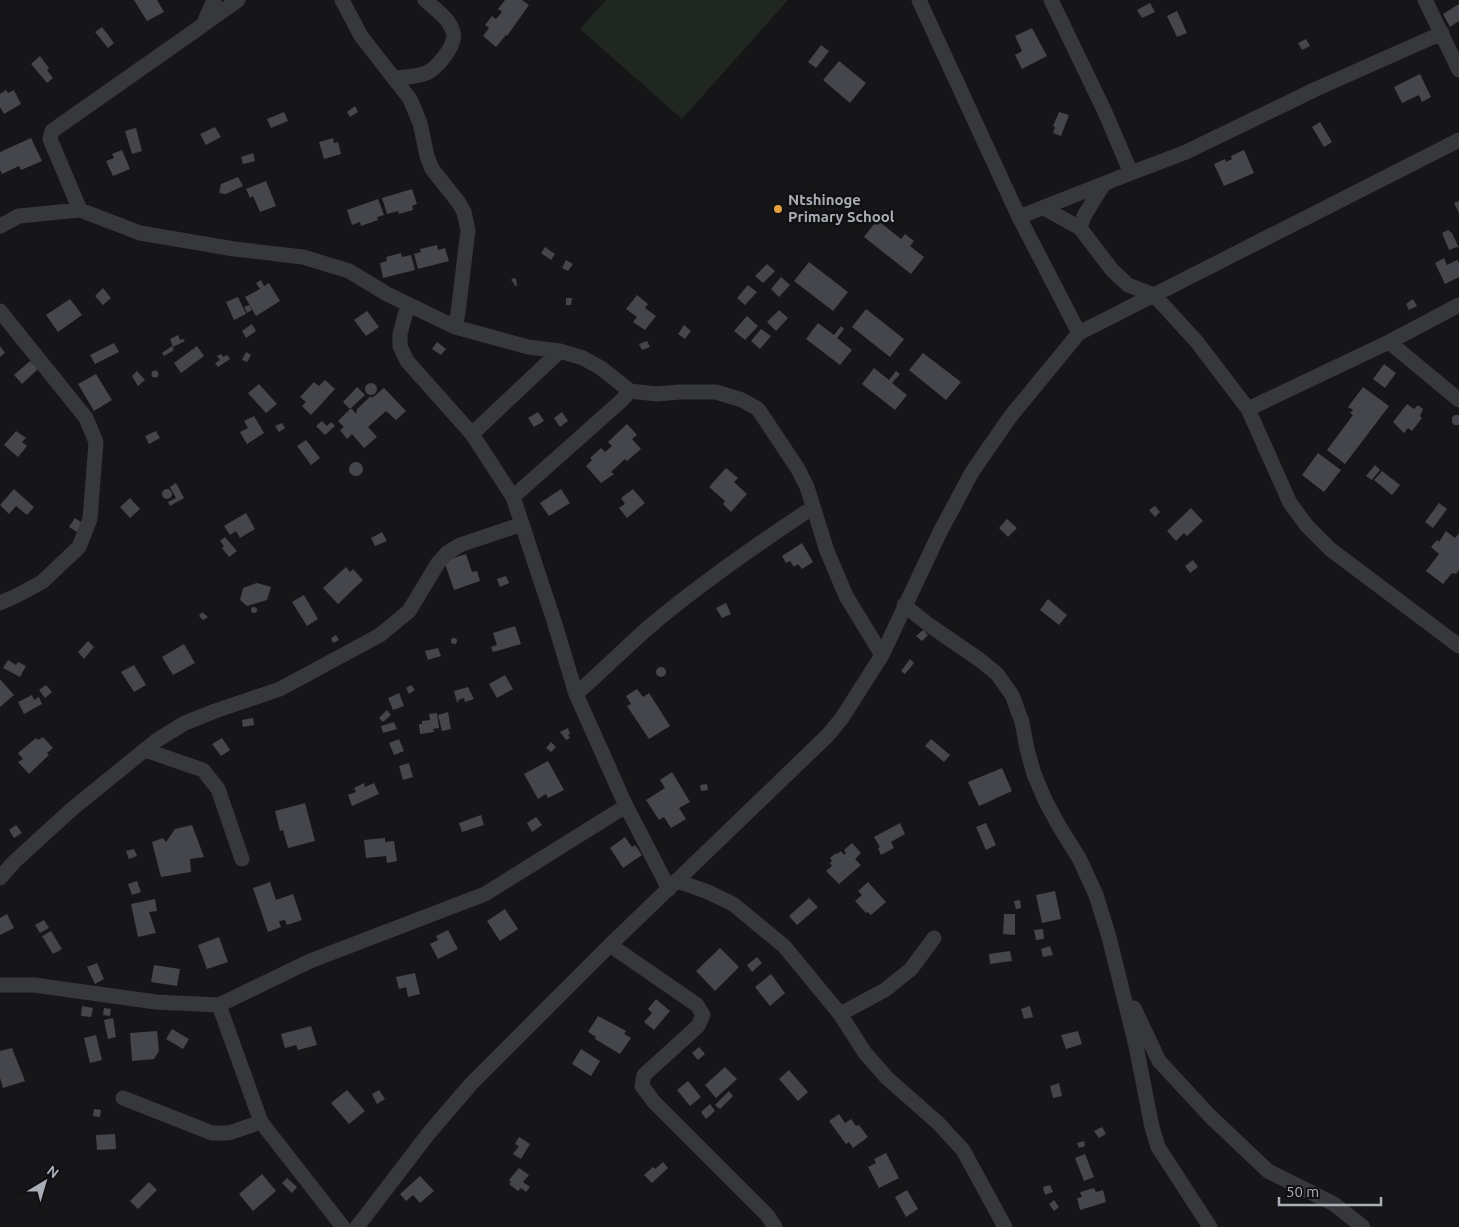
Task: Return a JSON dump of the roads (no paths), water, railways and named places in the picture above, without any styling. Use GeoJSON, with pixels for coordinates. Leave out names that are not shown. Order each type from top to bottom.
{"type":"FeatureCollection","features":[{"type":"Feature","properties":{"kind":"street"},"geometry":{"type":"LineString","coordinates":[[203,25],[214,0]]}},
{"type":"Feature","properties":{"kind":"street"},"geometry":{"type":"LineString","coordinates":[[80,210],[50,138],[52,131],[238,0]]}},
{"type":"Feature","properties":{"kind":"street"},"geometry":{"type":"LineString","coordinates":[[342,0],[361,36],[410,99],[426,156],[432,169],[464,212],[468,230],[455,327]]}},
{"type":"Feature","properties":{"kind":"street"},"geometry":{"type":"LineString","coordinates":[[395,78],[416,76],[430,71],[451,48],[454,33],[444,17],[425,0]]}},
{"type":"Feature","properties":{"kind":"street"},"geometry":{"type":"LineString","coordinates":[[918,0],[1019,217],[1079,333]]}},
{"type":"Feature","properties":{"kind":"street"},"geometry":{"type":"LineString","coordinates":[[1051,0],[1104,110],[1132,174]]}},
{"type":"Feature","properties":{"kind":"street"},"geometry":{"type":"LineString","coordinates":[[1425,0],[1459,70]]}},
{"type":"Feature","properties":{"kind":"street"},"geometry":{"type":"LineString","coordinates":[[1019,217],[1186,152],[1316,89],[1442,33]]}},
{"type":"Feature","properties":{"kind":"street"},"geometry":{"type":"LineString","coordinates":[[357,1227],[429,1133],[471,1084],[610,945],[828,736],[842,718],[882,655],[904,605],[972,472],[1010,417],[1079,333],[1459,140]]}},
{"type":"Feature","properties":{"kind":"street"},"geometry":{"type":"LineString","coordinates":[[1080,228],[1084,216],[1103,185]]}},
{"type":"Feature","properties":{"kind":"street"},"geometry":{"type":"LineString","coordinates":[[1044,208],[1080,228],[1112,270],[1128,285],[1154,295],[1197,342],[1248,409],[1290,503],[1307,526],[1330,549],[1459,646]]}},
{"type":"Feature","properties":{"kind":"street"},"geometry":{"type":"LineString","coordinates":[[0,226],[19,216],[80,210],[140,233],[234,249],[303,257],[349,271],[408,304],[455,327],[528,347],[560,351],[583,358],[602,368],[630,391],[657,394],[716,392],[742,400],[758,409],[798,469],[846,596],[882,655]]}},
{"type":"Feature","properties":{"kind":"street"},"geometry":{"type":"LineString","coordinates":[[408,304],[400,334],[400,346],[406,361],[472,434],[512,498],[576,694],[626,806],[673,885],[708,892],[733,904],[784,946],[840,1014],[865,1053],[882,1072],[938,1123],[963,1150],[1006,1227]]}},
{"type":"Feature","properties":{"kind":"street"},"geometry":{"type":"LineString","coordinates":[[1248,409],[1389,342],[1459,305]]}},
{"type":"Feature","properties":{"kind":"street"},"geometry":{"type":"LineString","coordinates":[[0,311],[86,418],[96,442],[90,518],[79,548],[42,582],[0,603]]}},
{"type":"Feature","properties":{"kind":"street"},"geometry":{"type":"LineString","coordinates":[[1389,342],[1459,400]]}},
{"type":"Feature","properties":{"kind":"street"},"geometry":{"type":"LineString","coordinates":[[472,434],[560,351]]}},
{"type":"Feature","properties":{"kind":"street"},"geometry":{"type":"LineString","coordinates":[[512,498],[621,402],[630,391]]}},
{"type":"Feature","properties":{"kind":"street"},"geometry":{"type":"LineString","coordinates":[[576,694],[649,628],[703,584],[748,550],[812,508]]}},
{"type":"Feature","properties":{"kind":"street"},"geometry":{"type":"LineString","coordinates":[[0,878],[14,862],[72,809],[157,740],[185,723],[280,689],[380,635],[408,610],[438,563],[447,553],[460,544],[522,524]]}},
{"type":"Feature","properties":{"kind":"street"},"geometry":{"type":"LineString","coordinates":[[904,605],[996,674],[1012,695],[1022,722],[1034,774],[1050,809],[1079,858],[1096,895],[1121,982],[1152,1128],[1158,1147],[1210,1227]]}},
{"type":"Feature","properties":{"kind":"street"},"geometry":{"type":"LineString","coordinates":[[146,750],[203,770],[218,789],[242,859]]}},
{"type":"Feature","properties":{"kind":"street"},"geometry":{"type":"LineString","coordinates":[[0,985],[34,985],[156,1002],[219,1005],[310,961],[485,894],[626,806]]}},
{"type":"Feature","properties":{"kind":"street"},"geometry":{"type":"LineString","coordinates":[[840,1014],[885,990],[911,969],[934,938]]}},
{"type":"Feature","properties":{"kind":"street"},"geometry":{"type":"LineString","coordinates":[[610,945],[697,1005],[703,1015],[698,1026],[644,1075],[642,1086],[654,1102],[767,1215],[775,1227]]}},
{"type":"Feature","properties":{"kind":"street"},"geometry":{"type":"LineString","coordinates":[[1121,982],[1159,1061],[1210,1116],[1268,1171],[1334,1204],[1362,1227]]}},
{"type":"Feature","properties":{"kind":"street"},"geometry":{"type":"LineString","coordinates":[[219,1005],[261,1122],[344,1227]]}},
{"type":"Feature","properties":{"kind":"street"},"geometry":{"type":"LineString","coordinates":[[123,1098],[212,1133],[229,1133],[261,1122]]}},
{"type":"Feature","properties":{"kind":"place","name":"Ntshinoge Primary School"},"geometry":{"type":"Point","coordinates":[778,209]}}]}
